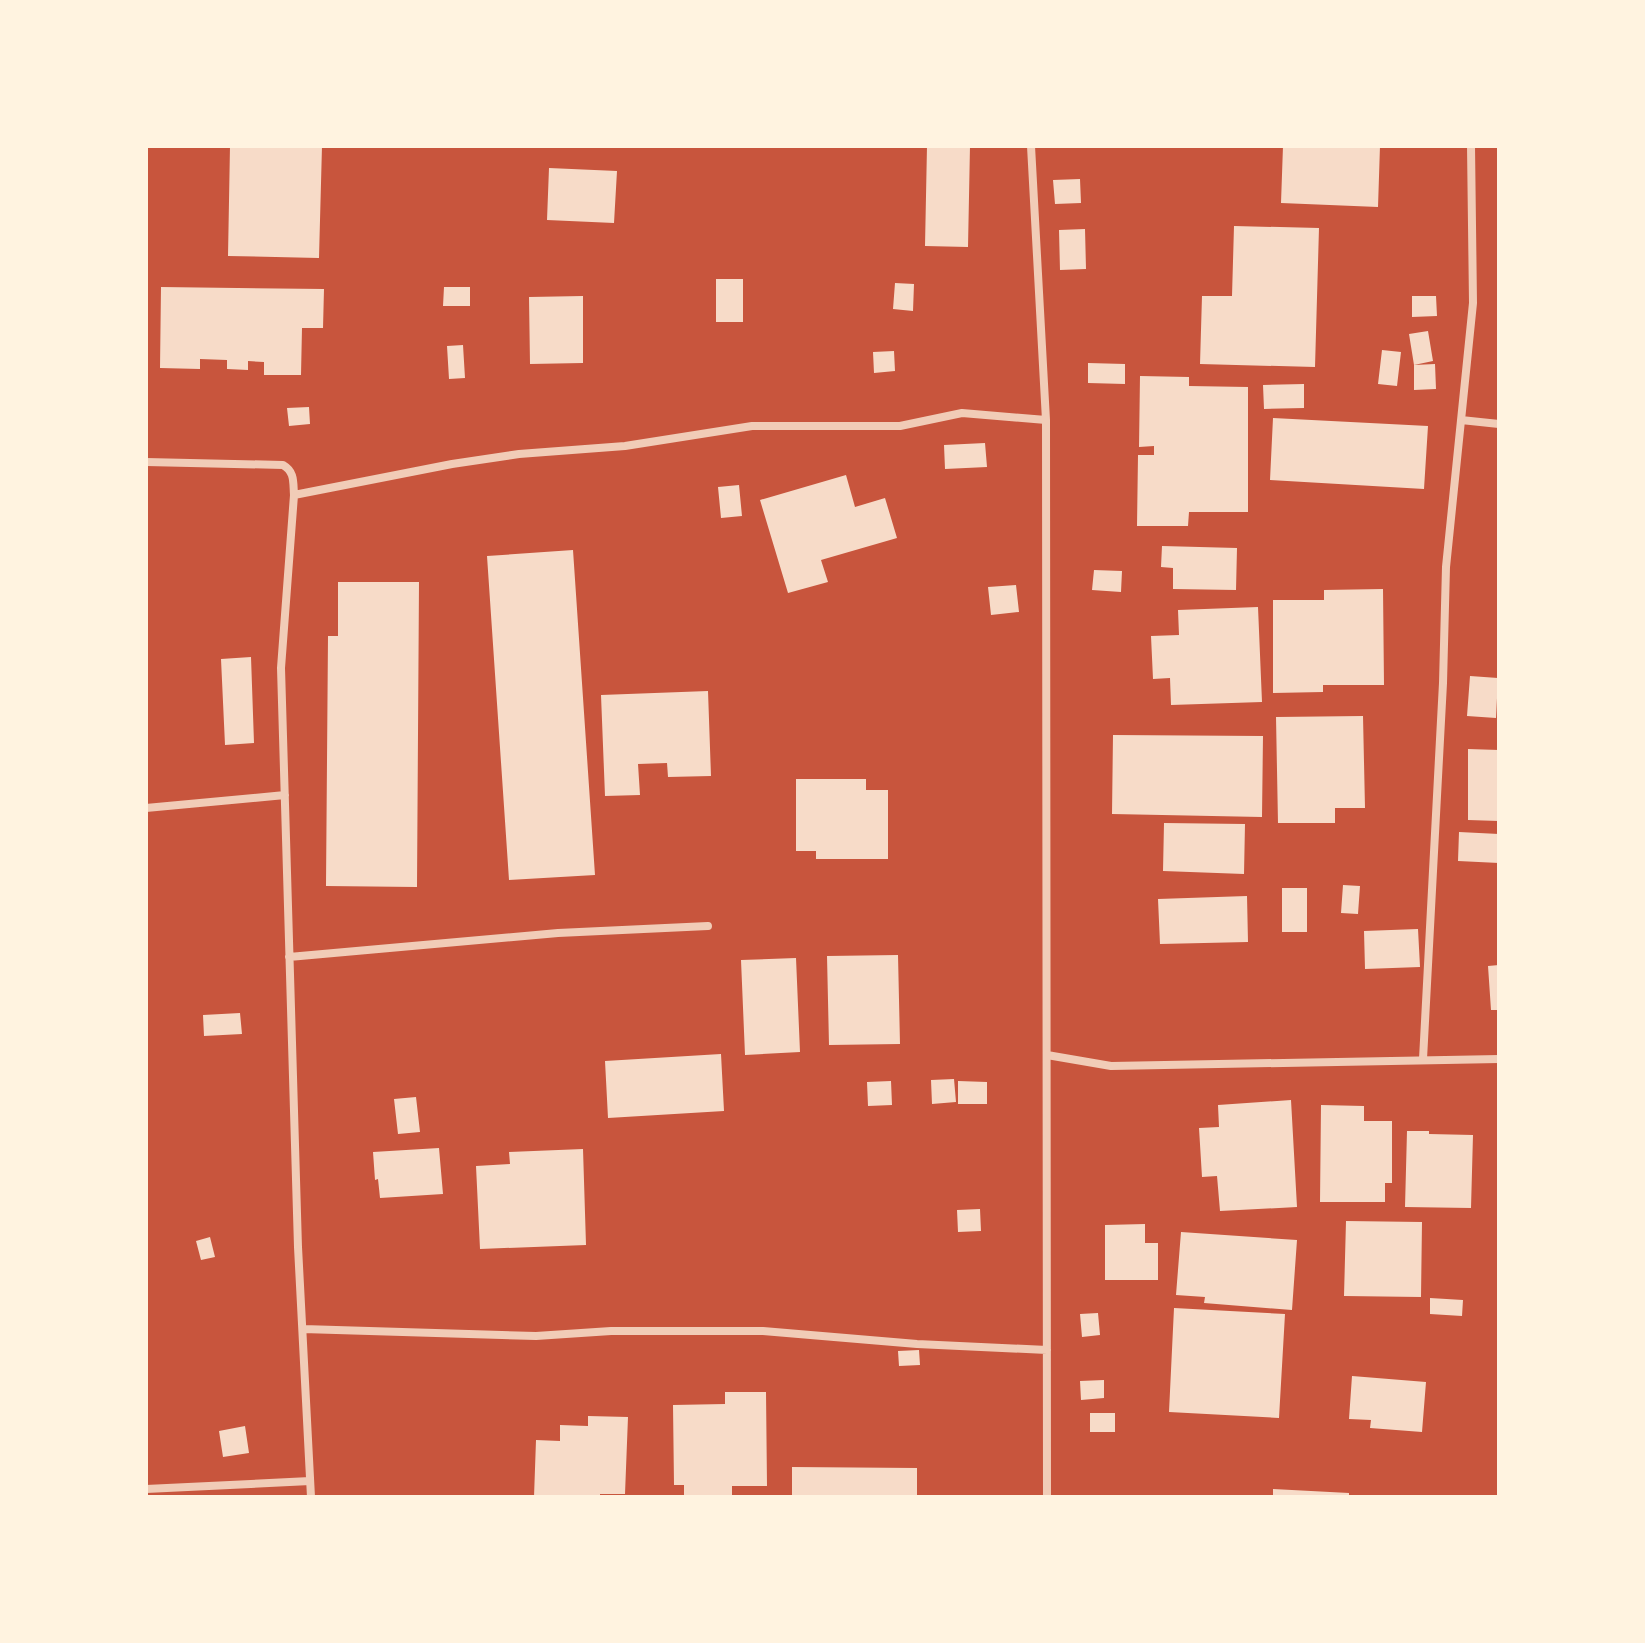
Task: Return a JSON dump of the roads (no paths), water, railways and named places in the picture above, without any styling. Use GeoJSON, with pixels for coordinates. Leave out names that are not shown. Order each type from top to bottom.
{"type":"FeatureCollection","features":[{"type":"Feature","properties":{"kind":"street"},"geometry":{"type":"LineString","coordinates":[[1031,146],[1046,420],[1047,1497]]}},
{"type":"Feature","properties":{"kind":"street"},"geometry":{"type":"LineString","coordinates":[[1423,1059],[1443,683],[1446,567],[1473,303],[1471,146]]}},
{"type":"Feature","properties":{"kind":"street"},"geometry":{"type":"LineString","coordinates":[[294,495],[506,456],[625,446],[752,426],[900,426],[962,413],[1046,420]]}},
{"type":"Feature","properties":{"kind":"street"},"geometry":{"type":"LineString","coordinates":[[1461,420],[1499,424]]}},
{"type":"Feature","properties":{"kind":"street"},"geometry":{"type":"LineString","coordinates":[[146,462],[283,465],[293,474],[281,668],[289,957],[311,1497]]}},
{"type":"Feature","properties":{"kind":"street"},"geometry":{"type":"LineString","coordinates":[[146,808],[285,795]]}},
{"type":"Feature","properties":{"kind":"street"},"geometry":{"type":"LineString","coordinates":[[289,957],[558,933],[708,926]]}},
{"type":"Feature","properties":{"kind":"street"},"geometry":{"type":"LineString","coordinates":[[1047,1055],[1111,1066],[1499,1059]]}},
{"type":"Feature","properties":{"kind":"street"},"geometry":{"type":"LineString","coordinates":[[303,1329],[536,1336],[611,1331],[763,1331],[917,1344],[1047,1350]]}},
{"type":"Feature","properties":{"kind":"street"},"geometry":{"type":"LineString","coordinates":[[146,1489],[310,1481]]}}]}
